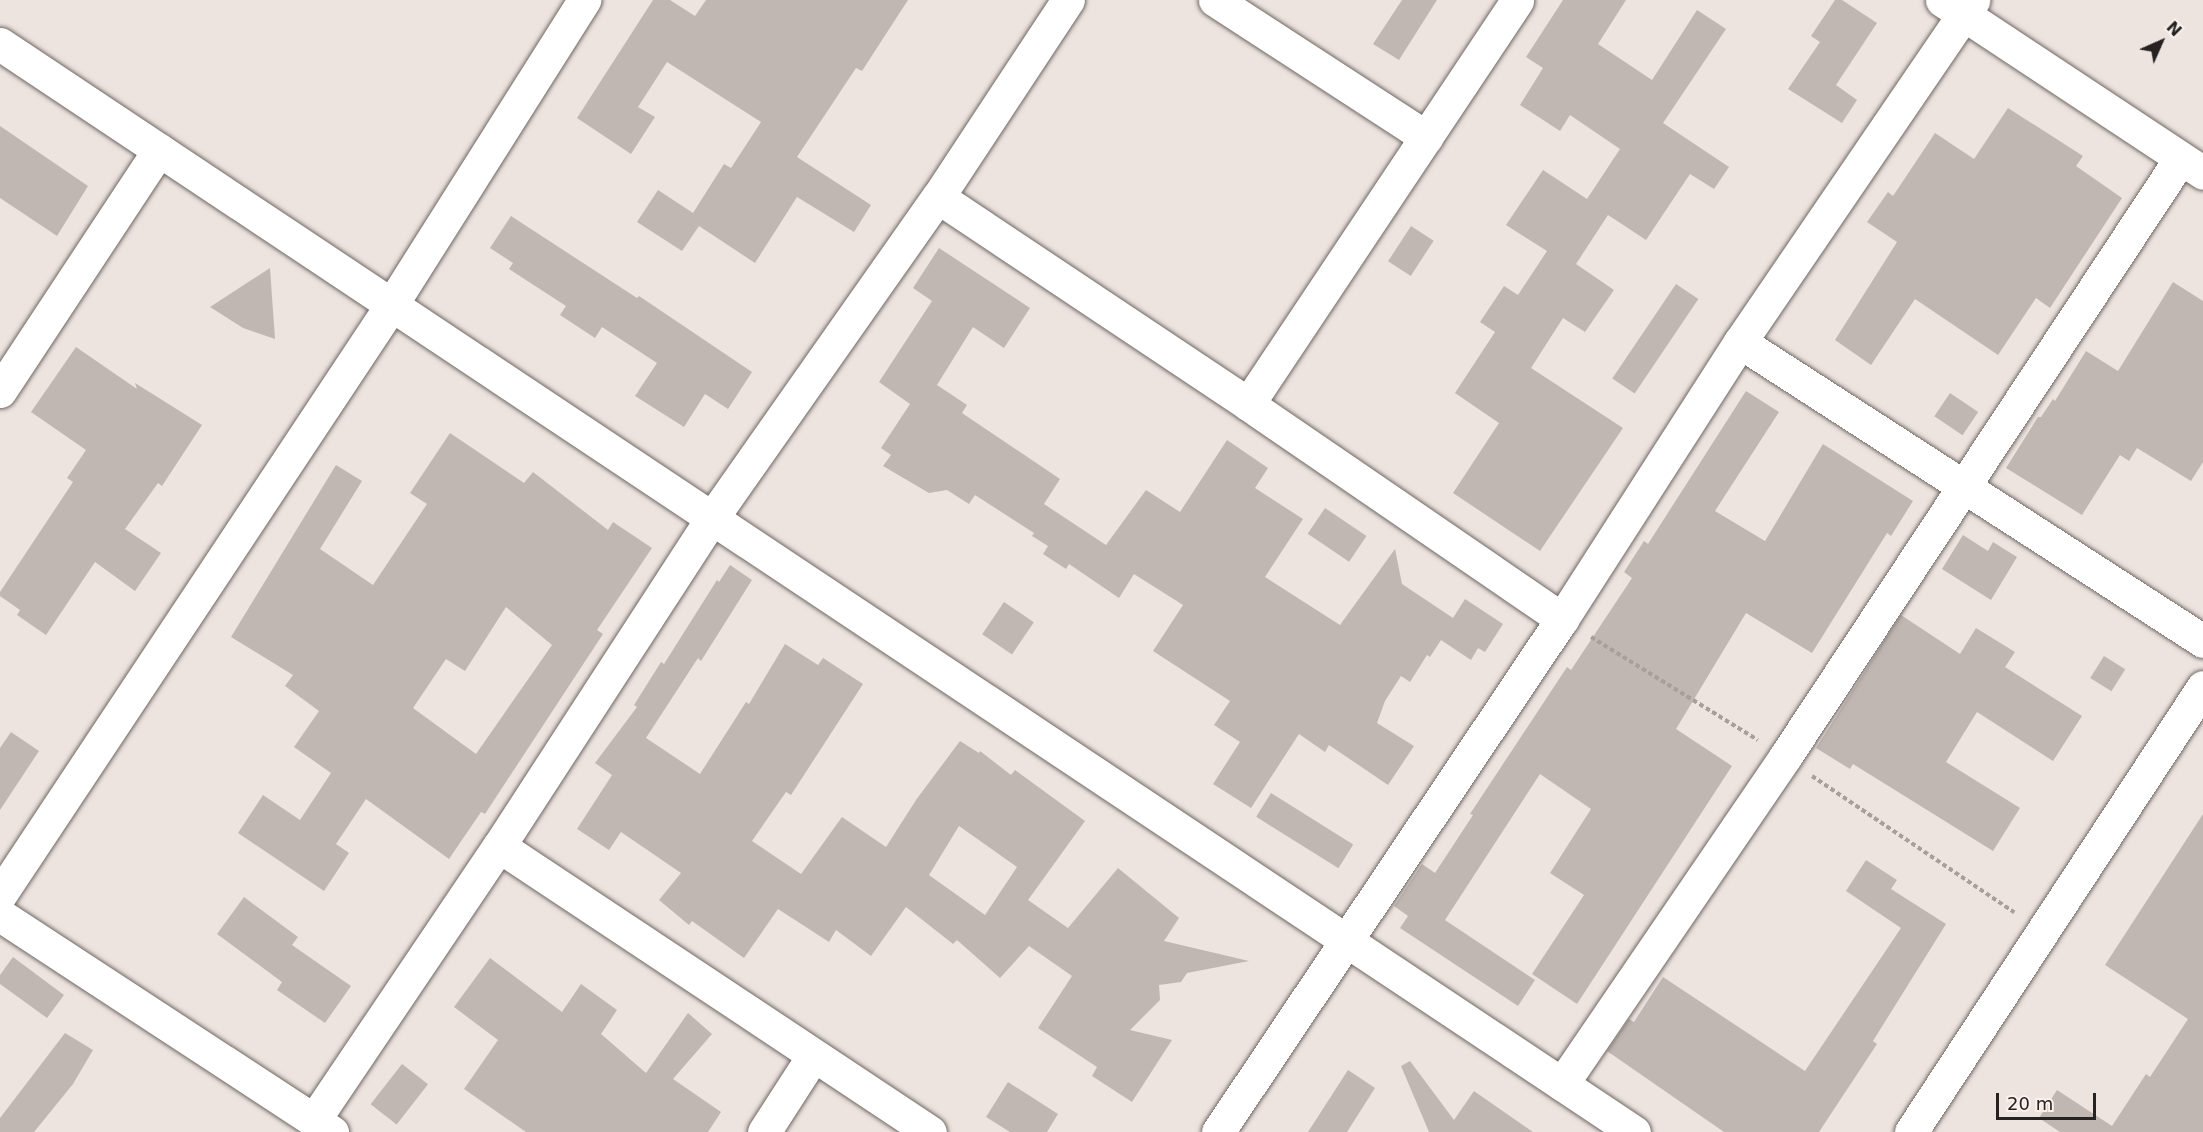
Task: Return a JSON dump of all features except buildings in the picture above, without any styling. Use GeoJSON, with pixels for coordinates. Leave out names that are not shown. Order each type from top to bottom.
{"type":"FeatureCollection","features":[{"type":"Feature","properties":{"kind":"street"},"geometry":{"type":"LineString","coordinates":[[0,895],[392,304],[584,0]]}},
{"type":"Feature","properties":{"kind":"street"},"geometry":{"type":"LineString","coordinates":[[0,915],[323,1126],[499,846],[712,518],[938,197],[1068,0]]}},
{"type":"Feature","properties":{"kind":"street"},"geometry":{"type":"LineString","coordinates":[[1215,0],[1426,137]]}},
{"type":"Feature","properties":{"kind":"street"},"geometry":{"type":"LineString","coordinates":[[1248,404],[1517,0]]}},
{"type":"Feature","properties":{"kind":"street"},"geometry":{"type":"LineString","coordinates":[[1218,1132],[1562,619],[1959,5],[2192,166],[1965,485],[1785,758],[1562,1084]]}},
{"type":"Feature","properties":{"kind":"street"},"geometry":{"type":"LineString","coordinates":[[0,44],[1634,1132]]}},
{"type":"Feature","properties":{"kind":"street"},"geometry":{"type":"LineString","coordinates":[[0,391],[159,150]]}},
{"type":"Feature","properties":{"kind":"street"},"geometry":{"type":"LineString","coordinates":[[938,197],[1248,404],[1562,619]]}},
{"type":"Feature","properties":{"kind":"street"},"geometry":{"type":"LineString","coordinates":[[1740,342],[1965,485],[2203,641]]}},
{"type":"Feature","properties":{"kind":"street"},"geometry":{"type":"LineString","coordinates":[[1911,1132],[2203,687]]}},
{"type":"Feature","properties":{"kind":"street"},"geometry":{"type":"LineString","coordinates":[[499,846],[930,1132]]}},
{"type":"Feature","properties":{"kind":"street"},"geometry":{"type":"LineString","coordinates":[[764,1132],[813,1056]]}}]}
